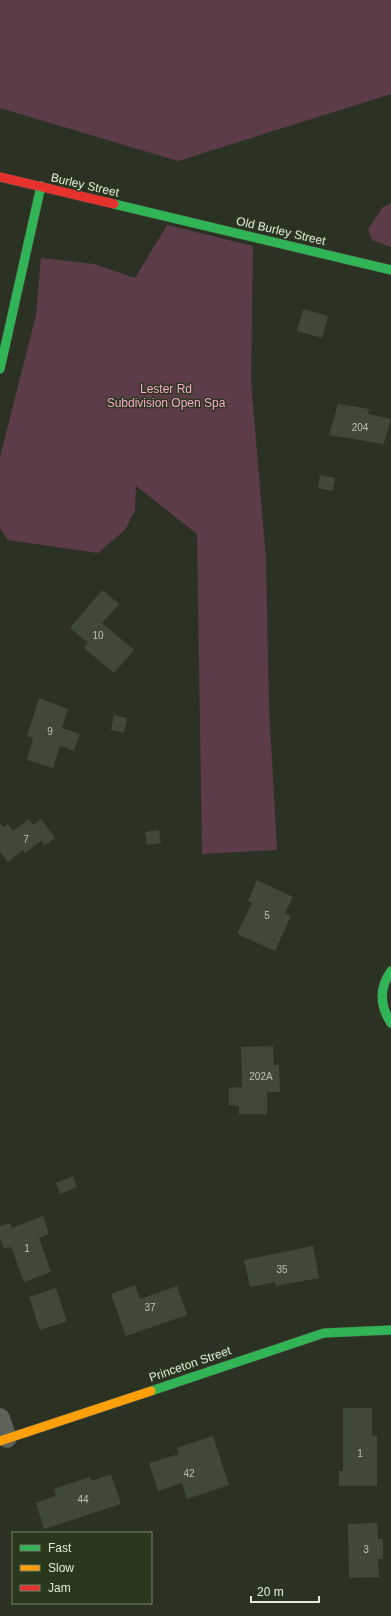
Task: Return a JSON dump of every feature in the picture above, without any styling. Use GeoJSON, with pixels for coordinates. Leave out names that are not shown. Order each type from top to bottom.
{"type":"FeatureCollection","features":[{"type":"Feature","properties":{"kind":"street","name":"Burley Street"},"geometry":{"type":"LineString","coordinates":[[0,177],[165,216]]}},
{"type":"Feature","properties":{"kind":"street"},"geometry":{"type":"LineString","coordinates":[[0,369],[41,186]]}},
{"type":"Feature","properties":{"kind":"street","name":"Old Burley Street"},"geometry":{"type":"LineString","coordinates":[[165,216],[391,270]]}},
{"type":"Feature","properties":{"kind":"street"},"geometry":{"type":"LineString","coordinates":[[391,971],[385,980],[381,992],[382,1005],[387,1018],[391,1023]]}},
{"type":"Feature","properties":{"kind":"street","name":"Princeton Street"},"geometry":{"type":"LineString","coordinates":[[4,1439],[316,1335],[324,1333],[391,1330]]}},
{"type":"Feature","properties":{"kind":"street"},"geometry":{"type":"LineString","coordinates":[[0,1418],[4,1439]]}},
{"type":"Feature","properties":{"kind":"green space"},"geometry":{"type":"Polygon","coordinates":[[[0,0],[391,0],[391,94],[178,161],[0,108],[0,0]]]}},
{"type":"Feature","properties":{"kind":"green space"},"geometry":{"type":"Polygon","coordinates":[[[391,203],[391,247],[372,240],[368,229],[383,207],[391,203]]]}},
{"type":"Feature","properties":{"kind":"green space","name":"Lester Rd Subdivision Open Spa"},"geometry":{"type":"Polygon","coordinates":[[[167,225],[253,246],[251,381],[266,559],[269,706],[277,850],[202,854],[197,534],[136,486],[135,510],[125,530],[98,553],[8,540],[0,528],[0,457],[36,315],[41,258],[94,264],[135,278],[167,225]]]}},
{"type":"Feature","properties":{"kind":"building"},"geometry":{"type":"Polygon","coordinates":[[[303,309],[328,316],[322,338],[297,331],[303,309]]]}},
{"type":"Feature","properties":{"kind":"building"},"geometry":{"type":"Polygon","coordinates":[[[338,404],[369,409],[368,414],[391,419],[384,444],[329,435],[338,404]]]}},
{"type":"Feature","properties":{"kind":"building"},"geometry":{"type":"Polygon","coordinates":[[[320,475],[335,478],[333,491],[318,488],[320,475]]]}},
{"type":"Feature","properties":{"kind":"building"},"geometry":{"type":"Polygon","coordinates":[[[102,590],[119,604],[102,623],[134,650],[114,673],[84,648],[88,643],[70,628],[102,590]]]}},
{"type":"Feature","properties":{"kind":"building"},"geometry":{"type":"Polygon","coordinates":[[[39,698],[68,709],[62,728],[80,734],[74,751],[60,746],[53,768],[27,760],[33,738],[27,736],[39,698]]]}},
{"type":"Feature","properties":{"kind":"building"},"geometry":{"type":"Polygon","coordinates":[[[114,715],[127,718],[124,733],[111,730],[114,715]]]}},
{"type":"Feature","properties":{"kind":"building"},"geometry":{"type":"Polygon","coordinates":[[[29,819],[33,825],[41,819],[55,838],[45,845],[41,841],[25,853],[23,850],[8,862],[0,852],[0,823],[4,827],[8,824],[13,831],[29,819]]]}},
{"type":"Feature","properties":{"kind":"building"},"geometry":{"type":"Polygon","coordinates":[[[159,830],[161,843],[147,845],[145,832],[159,830]]]}},
{"type":"Feature","properties":{"kind":"building"},"geometry":{"type":"Polygon","coordinates":[[[257,880],[293,897],[285,913],[291,916],[275,951],[237,934],[252,903],[248,901],[257,880]]]}},
{"type":"Feature","properties":{"kind":"building"},"geometry":{"type":"Polygon","coordinates":[[[273,1046],[274,1065],[279,1065],[280,1092],[267,1092],[267,1114],[239,1114],[239,1106],[229,1105],[229,1088],[242,1087],[241,1047],[273,1046]]]}},
{"type":"Feature","properties":{"kind":"building"},"geometry":{"type":"Polygon","coordinates":[[[73,1176],[77,1187],[60,1194],[56,1183],[73,1176]]]}},
{"type":"Feature","properties":{"kind":"building"},"geometry":{"type":"Polygon","coordinates":[[[43,1216],[49,1234],[39,1238],[51,1272],[24,1282],[11,1247],[4,1249],[0,1238],[0,1226],[10,1223],[12,1228],[43,1216]]]}},
{"type":"Feature","properties":{"kind":"building"},"geometry":{"type":"Polygon","coordinates":[[[313,1246],[319,1278],[276,1286],[275,1282],[250,1287],[244,1260],[313,1246]]]}},
{"type":"Feature","properties":{"kind":"building"},"geometry":{"type":"Polygon","coordinates":[[[135,1285],[140,1299],[177,1286],[187,1315],[126,1336],[111,1294],[135,1285]]]}},
{"type":"Feature","properties":{"kind":"building"},"geometry":{"type":"Polygon","coordinates":[[[56,1288],[67,1321],[40,1330],[29,1297],[56,1288]]]}},
{"type":"Feature","properties":{"kind":"building"},"geometry":{"type":"Polygon","coordinates":[[[343,1408],[372,1408],[372,1435],[377,1436],[377,1486],[339,1486],[339,1471],[343,1471],[343,1408]]]}},
{"type":"Feature","properties":{"kind":"building"},"geometry":{"type":"Polygon","coordinates":[[[213,1436],[229,1485],[187,1499],[182,1483],[158,1491],[149,1463],[179,1454],[177,1448],[213,1436]]]}},
{"type":"Feature","properties":{"kind":"building"},"geometry":{"type":"Polygon","coordinates":[[[111,1474],[121,1504],[44,1529],[36,1503],[56,1496],[54,1489],[90,1477],[92,1481],[111,1474]]]}},
{"type":"Feature","properties":{"kind":"building"},"geometry":{"type":"Polygon","coordinates":[[[377,1523],[378,1539],[383,1539],[383,1559],[378,1559],[379,1577],[349,1578],[348,1524],[377,1523]]]}},
{"type":"Feature","properties":{"kind":"traffic: fast"},"geometry":{"type":"LineString","coordinates":[[0,369],[41,186]]}},
{"type":"Feature","properties":{"kind":"traffic: fast"},"geometry":{"type":"LineString","coordinates":[[114,204],[391,270]]}},
{"type":"Feature","properties":{"kind":"traffic: fast"},"geometry":{"type":"LineString","coordinates":[[391,971],[384,984],[382,997],[387,1017],[391,1023]]}},
{"type":"Feature","properties":{"kind":"traffic: fast"},"geometry":{"type":"LineString","coordinates":[[151,1391],[324,1333],[391,1330]]}},
{"type":"Feature","properties":{"kind":"traffic: slow"},"geometry":{"type":"LineString","coordinates":[[0,1441],[151,1391]]}},
{"type":"Feature","properties":{"kind":"traffic: jam"},"geometry":{"type":"LineString","coordinates":[[0,177],[114,204]]}}]}
